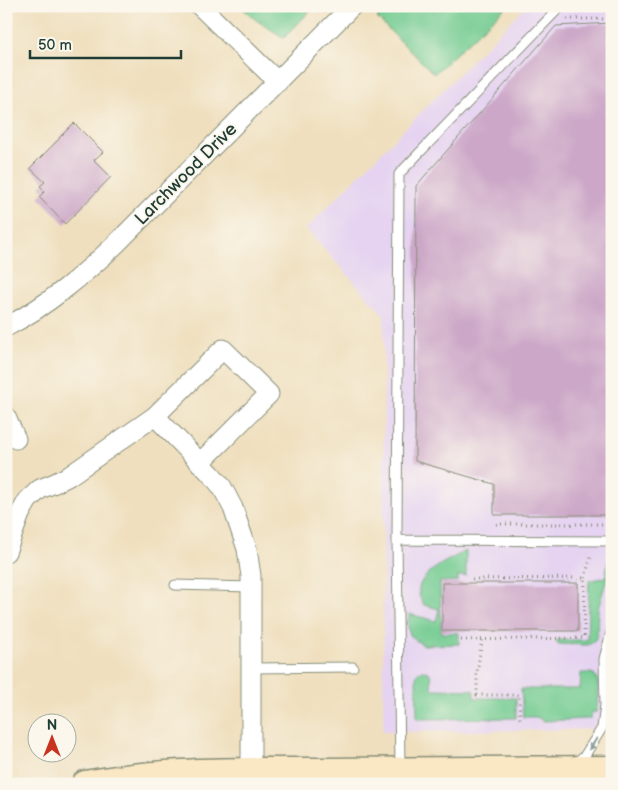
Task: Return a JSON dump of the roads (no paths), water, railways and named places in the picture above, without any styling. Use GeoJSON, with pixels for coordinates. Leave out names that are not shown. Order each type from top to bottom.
{"type":"FeatureCollection","features":[{"type":"Feature","properties":{"kind":"main road"},"geometry":{"type":"LineString","coordinates":[[85,784],[177,773],[251,771],[409,772],[612,768]]}},
{"type":"Feature","properties":{"kind":"street"},"geometry":{"type":"LineString","coordinates":[[200,6],[278,82]]}},
{"type":"Feature","properties":{"kind":"street","name":"Larchwood Drive"},"geometry":{"type":"LineString","coordinates":[[6,327],[59,293],[86,272],[352,6]]}},
{"type":"Feature","properties":{"kind":"street"},"geometry":{"type":"LineString","coordinates":[[6,552],[20,514],[28,500],[40,489],[69,476],[155,416],[223,349],[269,394],[200,463]]}},
{"type":"Feature","properties":{"kind":"street"},"geometry":{"type":"LineString","coordinates":[[155,416],[212,474],[222,487],[233,508],[247,549],[251,576],[251,771]]}},
{"type":"Feature","properties":{"kind":"street"},"geometry":{"type":"LineString","coordinates":[[6,417],[16,439]]}},
{"type":"Feature","properties":{"kind":"lane"},"geometry":{"type":"LineString","coordinates":[[409,772],[397,540],[399,174],[561,6]]}},
{"type":"Feature","properties":{"kind":"lane"},"geometry":{"type":"LineString","coordinates":[[397,540],[612,541]]}},
{"type":"Feature","properties":{"kind":"lane"},"geometry":{"type":"LineString","coordinates":[[175,585],[251,587]]}},
{"type":"Feature","properties":{"kind":"lane"},"geometry":{"type":"LineString","coordinates":[[568,769],[585,755],[602,728],[605,705],[604,659],[612,629]]}},
{"type":"Feature","properties":{"kind":"lane"},"geometry":{"type":"LineString","coordinates":[[251,668],[353,667]]}}]}
